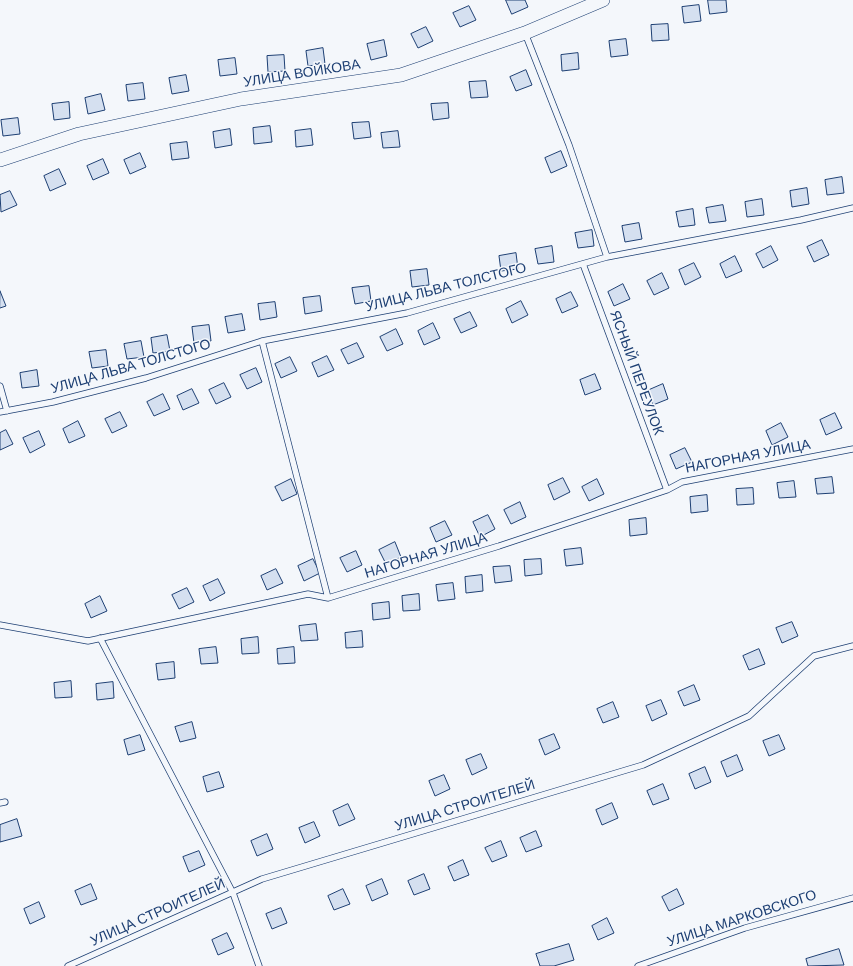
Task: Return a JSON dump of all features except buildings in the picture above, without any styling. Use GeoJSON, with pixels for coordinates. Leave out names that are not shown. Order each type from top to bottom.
{"type":"FeatureCollection","features":[{"type":"Feature","properties":{"kind":"street","name":"УЛИЦА ВОЙКОВА"},"geometry":{"type":"LineString","coordinates":[[0,160],[79,134],[241,99],[401,75],[525,33],[603,0]]}},
{"type":"Feature","properties":{"kind":"lane"},"geometry":{"type":"LineString","coordinates":[[525,33],[569,145],[607,258]]}},
{"type":"Feature","properties":{"kind":"lane","name":"УЛИЦА ЛЬВА ТОЛСТОГО"},"geometry":{"type":"LineString","coordinates":[[0,412],[53,402],[146,378],[262,341],[407,313],[607,258],[801,220],[853,208]]}},
{"type":"Feature","properties":{"kind":"lane","name":"ЯСНЫЙ ПЕРЕУЛОК"},"geometry":{"type":"LineString","coordinates":[[583,264],[667,490]]}},
{"type":"Feature","properties":{"kind":"lane"},"geometry":{"type":"LineString","coordinates":[[262,341],[328,598]]}},
{"type":"Feature","properties":{"kind":"lane"},"geometry":{"type":"LineString","coordinates":[[0,386],[7,411]]}},
{"type":"Feature","properties":{"kind":"lane","name":"НАГОРНАЯ УЛИЦА"},"geometry":{"type":"LineString","coordinates":[[0,625],[88,641],[308,594],[328,598],[499,546],[667,490],[682,482],[853,449]]}},
{"type":"Feature","properties":{"kind":"lane"},"geometry":{"type":"LineString","coordinates":[[100,638],[233,893],[259,966]]}},
{"type":"Feature","properties":{"kind":"lane","name":"УЛИЦА СТРОИТЕЛЕЙ"},"geometry":{"type":"LineString","coordinates":[[68,966],[262,879],[643,766],[749,716],[814,656],[853,646]]}},
{"type":"Feature","properties":{"kind":"lane","name":"УЛИЦА МАРКОВСКОГО"},"geometry":{"type":"LineString","coordinates":[[638,966],[746,928],[853,898]]}}]}
